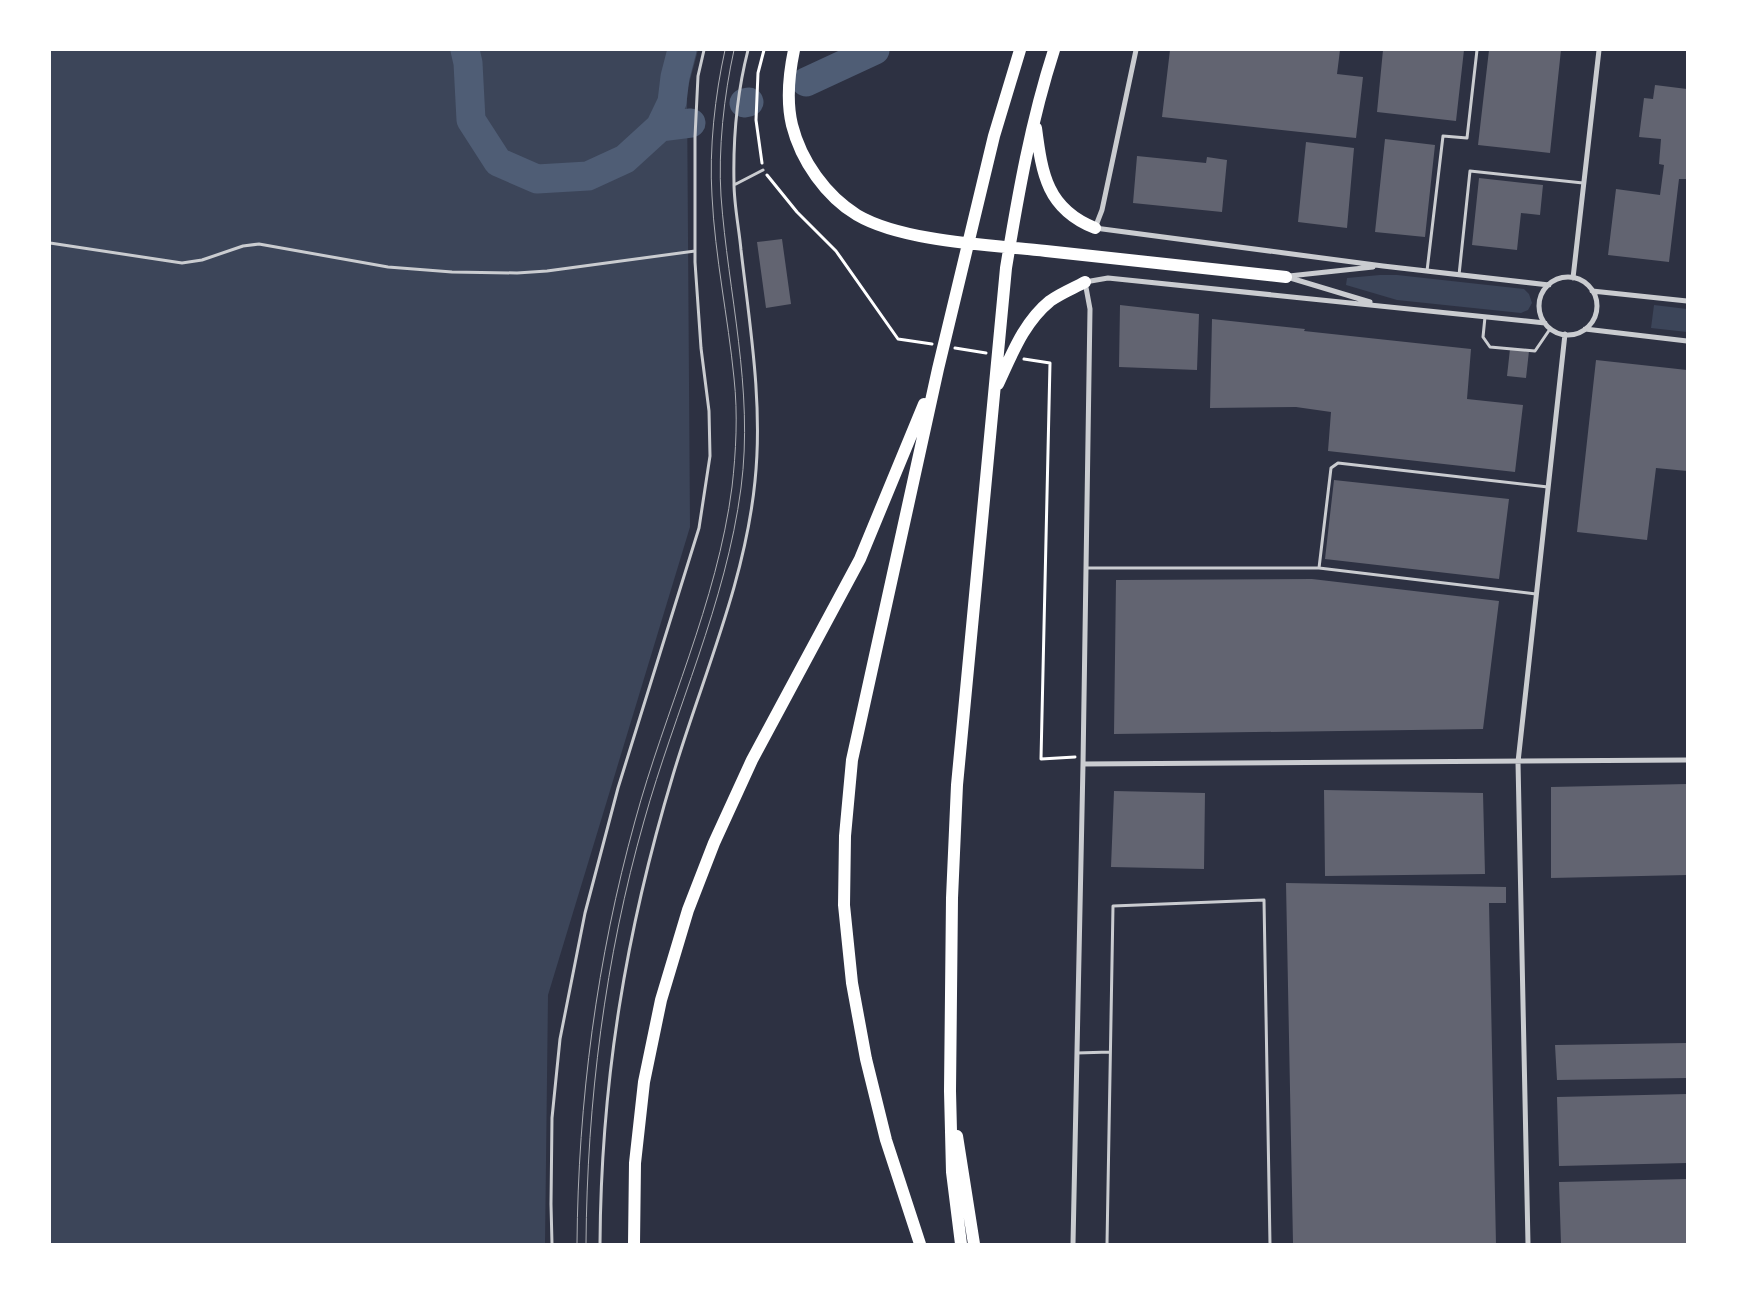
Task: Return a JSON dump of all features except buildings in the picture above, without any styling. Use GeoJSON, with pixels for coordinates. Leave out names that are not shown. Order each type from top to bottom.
{"type":"FeatureCollection","features":[{"type":"Feature","properties":{"kind":"highway"},"geometry":{"type":"LineString","coordinates":[[794,50],[789,80],[789,103],[792,125],[801,150],[823,185],[834,197],[862,217],[885,227],[922,235],[991,245],[1286,277]]}},
{"type":"Feature","properties":{"kind":"highway"},"geometry":{"type":"LineString","coordinates":[[920,1244],[886,1140],[866,1059],[852,983],[844,905],[844,836],[852,760],[938,369],[994,136],[1020,50]]}},
{"type":"Feature","properties":{"kind":"highway"},"geometry":{"type":"LineString","coordinates":[[961,1244],[952,1172],[950,1092],[952,898],[956,785],[1006,268],[1017,202],[1035,117],[1054,50]]}},
{"type":"Feature","properties":{"kind":"highway"},"geometry":{"type":"LineString","coordinates":[[1035,117],[1040,162],[1048,186],[1058,203],[1080,222],[1096,228]]}},
{"type":"Feature","properties":{"kind":"highway"},"geometry":{"type":"LineString","coordinates":[[994,393],[1022,332],[1050,301],[1085,282]]}},
{"type":"Feature","properties":{"kind":"highway"},"geometry":{"type":"LineString","coordinates":[[634,1244],[635,1163],[644,1082],[662,1000],[688,910],[714,843],[752,760],[860,559],[938,369]]}},
{"type":"Feature","properties":{"kind":"highway"},"geometry":{"type":"LineString","coordinates":[[950,1092],[974,1244]]}},
{"type":"Feature","properties":{"kind":"street"},"geometry":{"type":"LineString","coordinates":[[1136,50],[1102,210],[1096,228],[1110,232],[1549,285]]}},
{"type":"Feature","properties":{"kind":"street"},"geometry":{"type":"LineString","coordinates":[[1573,278],[1599,50]]}},
{"type":"Feature","properties":{"kind":"street"},"geometry":{"type":"LineString","coordinates":[[1286,277],[1383,266]]}},
{"type":"Feature","properties":{"kind":"street"},"geometry":{"type":"LineString","coordinates":[[1286,277],[1380,305]]}},
{"type":"Feature","properties":{"kind":"street"},"geometry":{"type":"LineString","coordinates":[[1564,277],[1573,278],[1585,283],[1592,291],[1597,307],[1595,315],[1585,329],[1565,334],[1550,329],[1541,316],[1540,307],[1543,291],[1549,285],[1564,277]]}},
{"type":"Feature","properties":{"kind":"street"},"geometry":{"type":"LineString","coordinates":[[1073,1244],[1090,309],[1085,282],[1108,278],[1545,323]]}},
{"type":"Feature","properties":{"kind":"street"},"geometry":{"type":"LineString","coordinates":[[1592,291],[1687,301]]}},
{"type":"Feature","properties":{"kind":"street"},"geometry":{"type":"LineString","coordinates":[[1585,329],[1687,340]]}},
{"type":"Feature","properties":{"kind":"street"},"geometry":{"type":"LineString","coordinates":[[1528,1244],[1518,762],[1565,334]]}},
{"type":"Feature","properties":{"kind":"street"},"geometry":{"type":"LineString","coordinates":[[1083,764],[1687,760]]}},
{"type":"Feature","properties":{"kind":"lane"},"geometry":{"type":"LineString","coordinates":[[552,1244],[552,1118],[559,1049],[585,913],[618,788],[699,528],[705,496],[710,456],[709,411],[701,348],[694,251],[698,76],[704,50]]}},
{"type":"Feature","properties":{"kind":"lane"},"geometry":{"type":"LineString","coordinates":[[600,1244],[601,1194],[608,1092],[616,1019],[626,961],[646,871],[674,773],[721,632],[744,552],[756,480],[758,410],[755,362],[734,185],[736,113],[748,50]]}},
{"type":"Feature","properties":{"kind":"lane"},"geometry":{"type":"LineString","coordinates":[[1427,271],[1443,136],[1468,138],[1477,50]]}},
{"type":"Feature","properties":{"kind":"lane"},"geometry":{"type":"LineString","coordinates":[[734,185],[763,170]]}},
{"type":"Feature","properties":{"kind":"lane"},"geometry":{"type":"LineString","coordinates":[[1460,275],[1470,171],[1584,183]]}},
{"type":"Feature","properties":{"kind":"lane"},"geometry":{"type":"LineString","coordinates":[[50,243],[182,262],[202,260],[243,246],[259,244],[388,267],[452,272],[517,273],[547,271],[694,251]]}},
{"type":"Feature","properties":{"kind":"lane"},"geometry":{"type":"LineString","coordinates":[[1485,317],[1483,337],[1490,347],[1535,351],[1550,329]]}},
{"type":"Feature","properties":{"kind":"lane"},"geometry":{"type":"LineString","coordinates":[[1319,568],[1330,468],[1338,463],[1548,487]]}},
{"type":"Feature","properties":{"kind":"lane"},"geometry":{"type":"LineString","coordinates":[[1086,568],[1319,568],[1536,594]]}},
{"type":"Feature","properties":{"kind":"lane"},"geometry":{"type":"LineString","coordinates":[[1107,1244],[1113,906],[1264,900],[1270,1244]]}},
{"type":"Feature","properties":{"kind":"lane"},"geometry":{"type":"LineString","coordinates":[[1077,1053],[1110,1052]]}},
{"type":"Feature","properties":{"kind":"path"},"geometry":{"type":"LineString","coordinates":[[764,50],[758,73],[756,120],[763,170],[796,212],[836,251],[898,339],[936,345]]}},
{"type":"Feature","properties":{"kind":"path"},"geometry":{"type":"LineString","coordinates":[[946,346],[993,354]]}},
{"type":"Feature","properties":{"kind":"path"},"geometry":{"type":"LineString","coordinates":[[1022,358],[1050,363],[1041,759],[1083,756]]}},
{"type":"Feature","properties":{"kind":"shaded area"},"geometry":{"type":"Polygon","coordinates":[[[50,50],[698,50],[687,91],[690,527],[548,995],[545,1244],[50,1244],[50,50]]]}},
{"type":"Feature","properties":{"kind":"shaded area"},"geometry":{"type":"Polygon","coordinates":[[[1397,275],[1524,289],[1529,294],[1532,303],[1528,310],[1521,313],[1397,300],[1346,285],[1347,278],[1397,275]]]}},
{"type":"Feature","properties":{"kind":"shaded area"},"geometry":{"type":"Polygon","coordinates":[[[1654,305],[1687,309],[1687,332],[1651,328],[1654,305]]]}},
{"type":"Feature","properties":{"kind":"waterway"},"geometry":{"type":"LineString","coordinates":[[465,50],[468,63],[471,120],[498,162],[537,179],[588,176],[625,159],[660,127],[672,102],[675,77],[682,50]]}},
{"type":"Feature","properties":{"kind":"waterway"},"geometry":{"type":"LineString","coordinates":[[806,82],[875,50]]}},
{"type":"Feature","properties":{"kind":"waterway"},"geometry":{"type":"LineString","coordinates":[[744,103],[749,102]]}},
{"type":"Feature","properties":{"kind":"waterway"},"geometry":{"type":"LineString","coordinates":[[660,127],[691,123]]}},
{"type":"Feature","properties":{"kind":"tram line"},"geometry":{"type":"LineString","coordinates":[[577,1244],[581,1137],[586,1084],[592,1031],[610,925],[647,780],[715,573],[732,487],[735,460],[736,405],[716,242],[711,178],[718,85],[725,50]]}},
{"type":"Feature","properties":{"kind":"tram line"},"geometry":{"type":"LineString","coordinates":[[586,1244],[590,1137],[595,1084],[601,1031],[619,925],[630,873],[656,780],[712,615],[724,573],[734,531],[741,488],[744,451],[742,378],[739,341],[724,232],[720,178],[727,85],[734,50]]}}]}
